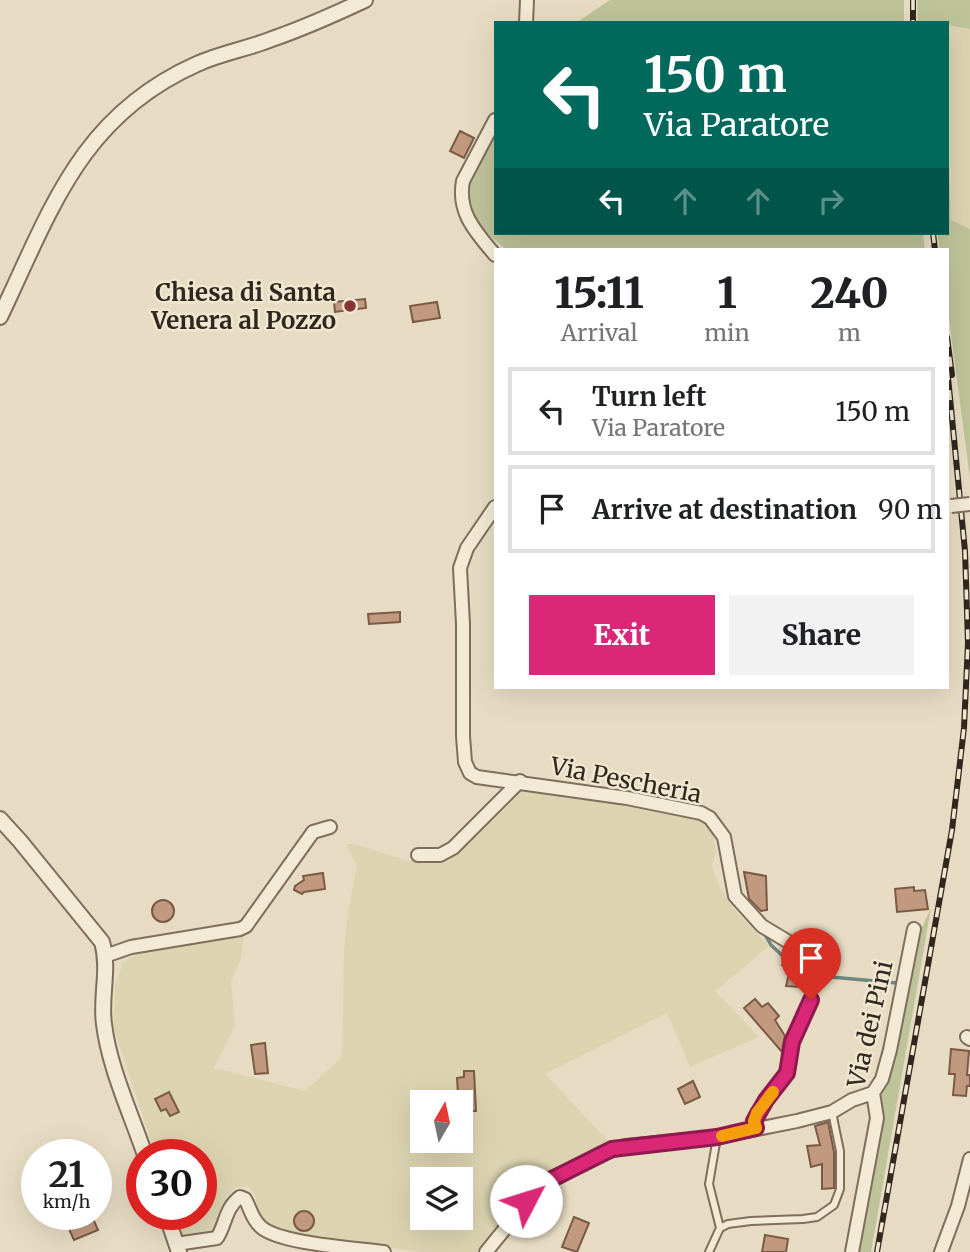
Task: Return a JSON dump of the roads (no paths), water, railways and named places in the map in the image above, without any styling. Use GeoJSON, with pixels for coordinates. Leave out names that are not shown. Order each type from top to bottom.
{"type":"FeatureCollection","features":[{"type":"Feature","properties":{"kind":"street"},"geometry":{"type":"LineString","coordinates":[[0,317],[54,202],[90,145],[110,122],[161,83],[195,64],[271,40],[365,0]]}},
{"type":"Feature","properties":{"kind":"street"},"geometry":{"type":"LineString","coordinates":[[526,21],[527,0]]}},
{"type":"Feature","properties":{"kind":"street"},"geometry":{"type":"LineString","coordinates":[[494,122],[466,174],[461,189],[464,213],[494,254]]}},
{"type":"Feature","properties":{"kind":"street"},"geometry":{"type":"LineString","coordinates":[[949,506],[970,504]]}},
{"type":"Feature","properties":{"kind":"street","name":"Via Pescheria"},"geometry":{"type":"LineString","coordinates":[[494,508],[467,548],[460,568],[463,736],[465,762],[470,773],[477,777],[627,798],[701,813],[710,818],[723,837],[728,850],[729,871],[735,896],[762,926],[812,956]]}},
{"type":"Feature","properties":{"kind":"street","name":"Via Pescheria"},"geometry":{"type":"LineString","coordinates":[[418,855],[440,855],[453,848],[520,781]]}},
{"type":"Feature","properties":{"kind":"street"},"geometry":{"type":"LineString","coordinates":[[0,819],[102,943],[105,956],[103,1012],[106,1036],[140,1139]]}},
{"type":"Feature","properties":{"kind":"street"},"geometry":{"type":"LineString","coordinates":[[105,956],[131,947],[246,926],[313,832],[330,827]]}},
{"type":"Feature","properties":{"kind":"street","name":"Via dei Pini"},"geometry":{"type":"LineString","coordinates":[[852,1252],[877,1118],[873,1093],[882,1079],[890,1050],[914,929]]}},
{"type":"Feature","properties":{"kind":"street"},"geometry":{"type":"LineString","coordinates":[[756,1128],[754,1121],[757,1113],[787,1073],[792,1042],[811,1000]]}},
{"type":"Feature","properties":{"kind":"street"},"geometry":{"type":"LineString","coordinates":[[486,1252],[538,1188],[600,1154],[626,1146],[717,1137],[832,1112],[852,1100],[873,1093]]}},
{"type":"Feature","properties":{"kind":"street"},"geometry":{"type":"LineString","coordinates":[[941,1252],[958,1206],[970,1159]]}},
{"type":"Feature","properties":{"kind":"street"},"geometry":{"type":"LineString","coordinates":[[172,1230],[178,1248],[217,1238],[225,1215],[233,1202],[240,1197],[245,1199],[250,1214],[260,1227],[280,1237],[384,1252]]}},
{"type":"Feature","properties":{"kind":"lane"},"geometry":{"type":"LineString","coordinates":[[720,1228],[736,1222],[817,1217],[834,1205],[840,1189],[840,1151],[832,1112]]}},
{"type":"Feature","properties":{"kind":"lane"},"geometry":{"type":"LineString","coordinates":[[709,1252],[720,1228],[709,1184],[717,1137]]}},
{"type":"Feature","properties":{"kind":"waterway"},"geometry":{"type":"LineString","coordinates":[[763,931],[771,945],[786,959]]}},
{"type":"Feature","properties":{"kind":"waterway"},"geometry":{"type":"LineString","coordinates":[[805,967],[831,977],[897,983]]}},
{"type":"Feature","properties":{"kind":"railway"},"geometry":{"type":"LineString","coordinates":[[913,0],[913,21]]}},
{"type":"Feature","properties":{"kind":"railway"},"geometry":{"type":"LineString","coordinates":[[933,235],[935,248]]}},
{"type":"Feature","properties":{"kind":"railway"},"geometry":{"type":"LineString","coordinates":[[949,352],[952,375]]}},
{"type":"Feature","properties":{"kind":"railway"},"geometry":{"type":"LineString","coordinates":[[877,1252],[952,830],[964,728],[968,643],[965,551],[949,387]]}},
{"type":"Feature","properties":{"kind":"place","name":"Chiesa di Santa Venera al Pozzo"},"geometry":{"type":"Point","coordinates":[350,306]}}]}
